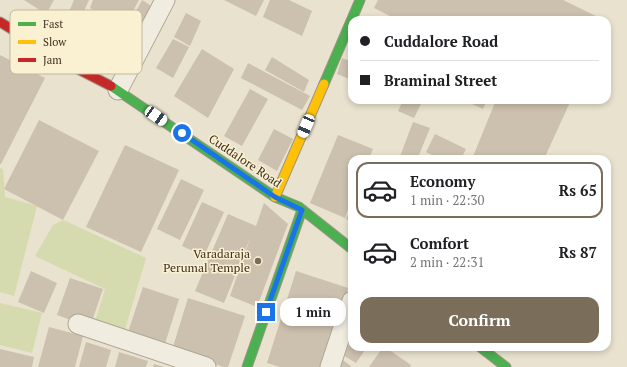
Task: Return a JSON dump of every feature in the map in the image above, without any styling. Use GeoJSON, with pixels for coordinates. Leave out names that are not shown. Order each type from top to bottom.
{"type":"FeatureCollection","features":[{"type":"Feature","properties":{"kind":"main road"},"geometry":{"type":"LineString","coordinates":[[353,16],[360,0]]}},
{"type":"Feature","properties":{"kind":"main road","name":"Cuddalore Road"},"geometry":{"type":"LineString","coordinates":[[0,22],[10,28]]}},
{"type":"Feature","properties":{"kind":"main road"},"geometry":{"type":"LineString","coordinates":[[275,197],[348,28]]}},
{"type":"Feature","properties":{"kind":"main road","name":"Cuddalore Road"},"geometry":{"type":"LineString","coordinates":[[87,74],[118,90],[275,197],[302,210],[348,245]]}},
{"type":"Feature","properties":{"kind":"main road"},"geometry":{"type":"LineString","coordinates":[[247,367],[302,210]]}},
{"type":"Feature","properties":{"kind":"main road"},"geometry":{"type":"LineString","coordinates":[[485,351],[506,367]]}},
{"type":"Feature","properties":{"kind":"street"},"geometry":{"type":"LineString","coordinates":[[142,45],[166,0]]}},
{"type":"Feature","properties":{"kind":"street"},"geometry":{"type":"LineString","coordinates":[[118,90],[127,74]]}},
{"type":"Feature","properties":{"kind":"street"},"geometry":{"type":"LineString","coordinates":[[330,367],[348,313]]}},
{"type":"Feature","properties":{"kind":"street"},"geometry":{"type":"LineString","coordinates":[[78,324],[206,367]]}},
{"type":"Feature","properties":{"kind":"green space"},"geometry":{"type":"Polygon","coordinates":[[[0,168],[3,169],[5,197],[37,206],[14,296],[0,292],[0,168]]]}},
{"type":"Feature","properties":{"kind":"green space"},"geometry":{"type":"Polygon","coordinates":[[[63,220],[146,258],[124,333],[95,322],[105,289],[35,256],[53,225],[63,220]]]}},
{"type":"Feature","properties":{"kind":"green space"},"geometry":{"type":"Polygon","coordinates":[[[0,303],[42,313],[32,353],[0,345],[0,303]]]}},
{"type":"Feature","properties":{"kind":"building"},"geometry":{"type":"Polygon","coordinates":[[[24,0],[54,0],[48,10],[40,10],[24,0]]]}},
{"type":"Feature","properties":{"kind":"building"},"geometry":{"type":"Polygon","coordinates":[[[74,0],[89,0],[84,10],[70,10],[74,0]]]}},
{"type":"Feature","properties":{"kind":"building"},"geometry":{"type":"Polygon","coordinates":[[[93,0],[139,0],[134,10],[94,10],[90,8],[93,0]]]}},
{"type":"Feature","properties":{"kind":"building"},"geometry":{"type":"Polygon","coordinates":[[[142,0],[156,9],[142,34],[142,10],[137,10],[142,0]]]}},
{"type":"Feature","properties":{"kind":"building"},"geometry":{"type":"Polygon","coordinates":[[[224,0],[264,0],[256,16],[224,0]]]}},
{"type":"Feature","properties":{"kind":"building"},"geometry":{"type":"Polygon","coordinates":[[[270,0],[289,0],[312,11],[302,36],[263,17],[270,0]]]}},
{"type":"Feature","properties":{"kind":"building"},"geometry":{"type":"Polygon","coordinates":[[[378,0],[563,0],[596,16],[390,16],[374,8],[378,0]]]}},
{"type":"Feature","properties":{"kind":"building"},"geometry":{"type":"Polygon","coordinates":[[[186,13],[201,21],[190,46],[174,37],[186,13]]]}},
{"type":"Feature","properties":{"kind":"building"},"geometry":{"type":"Polygon","coordinates":[[[173,39],[189,47],[173,78],[156,68],[173,39]]]}},
{"type":"Feature","properties":{"kind":"building"},"geometry":{"type":"Polygon","coordinates":[[[202,49],[234,69],[208,118],[174,96],[202,49]]]}},
{"type":"Feature","properties":{"kind":"building"},"geometry":{"type":"Polygon","coordinates":[[[0,55],[10,60],[10,74],[37,74],[45,78],[0,164],[0,55]]]}},
{"type":"Feature","properties":{"kind":"building"},"geometry":{"type":"Polygon","coordinates":[[[272,57],[309,80],[304,92],[265,70],[272,57]]]}},
{"type":"Feature","properties":{"kind":"building"},"geometry":{"type":"Polygon","coordinates":[[[342,58],[348,60],[348,78],[337,74],[342,58]]]}},
{"type":"Feature","properties":{"kind":"building"},"geometry":{"type":"Polygon","coordinates":[[[248,63],[310,96],[302,110],[241,78],[248,63]]]}},
{"type":"Feature","properties":{"kind":"building"},"geometry":{"type":"Polygon","coordinates":[[[250,89],[268,99],[242,146],[224,136],[250,89]]]}},
{"type":"Feature","properties":{"kind":"building"},"geometry":{"type":"Polygon","coordinates":[[[401,104],[421,104],[414,118],[398,111],[401,104]]]}},
{"type":"Feature","properties":{"kind":"building"},"geometry":{"type":"Polygon","coordinates":[[[472,104],[485,104],[483,109],[472,104]]]}},
{"type":"Feature","properties":{"kind":"building"},"geometry":{"type":"Polygon","coordinates":[[[494,104],[569,104],[546,155],[474,155],[494,104]]]}},
{"type":"Feature","properties":{"kind":"building"},"geometry":{"type":"Polygon","coordinates":[[[39,120],[99,151],[63,220],[4,189],[39,120]]]}},
{"type":"Feature","properties":{"kind":"building"},"geometry":{"type":"Polygon","coordinates":[[[413,122],[430,128],[419,155],[401,155],[413,122]]]}},
{"type":"Feature","properties":{"kind":"building"},"geometry":{"type":"Polygon","coordinates":[[[274,129],[293,139],[277,171],[258,160],[274,129]]]}},
{"type":"Feature","properties":{"kind":"building"},"geometry":{"type":"Polygon","coordinates":[[[435,134],[466,149],[463,155],[432,155],[426,152],[435,134]]]}},
{"type":"Feature","properties":{"kind":"building"},"geometry":{"type":"Polygon","coordinates":[[[338,135],[373,149],[371,155],[348,155],[348,210],[345,218],[310,203],[338,135]]]}},
{"type":"Feature","properties":{"kind":"building"},"geometry":{"type":"Polygon","coordinates":[[[125,145],[179,170],[141,252],[86,227],[125,145]]]}},
{"type":"Feature","properties":{"kind":"building"},"geometry":{"type":"Polygon","coordinates":[[[181,179],[204,190],[180,240],[157,229],[181,179]]]}},
{"type":"Feature","properties":{"kind":"building"},"geometry":{"type":"Polygon","coordinates":[[[202,202],[224,212],[204,256],[182,246],[202,202]]]}},
{"type":"Feature","properties":{"kind":"building"},"geometry":{"type":"Polygon","coordinates":[[[264,203],[288,224],[257,307],[230,296],[251,236],[224,303],[195,291],[228,214],[256,226],[264,203]]]}},
{"type":"Feature","properties":{"kind":"building"},"geometry":{"type":"Polygon","coordinates":[[[31,271],[57,283],[44,313],[18,302],[31,271]]]}},
{"type":"Feature","properties":{"kind":"building"},"geometry":{"type":"Polygon","coordinates":[[[296,271],[348,288],[323,367],[280,367],[267,363],[296,271]]]}},
{"type":"Feature","properties":{"kind":"building"},"geometry":{"type":"Polygon","coordinates":[[[70,278],[103,289],[90,327],[57,315],[70,278]]]}},
{"type":"Feature","properties":{"kind":"building"},"geometry":{"type":"Polygon","coordinates":[[[143,287],[179,299],[164,347],[127,335],[143,287]]]}},
{"type":"Feature","properties":{"kind":"building"},"geometry":{"type":"Polygon","coordinates":[[[188,298],[245,316],[228,367],[172,350],[188,298]]]}},
{"type":"Feature","properties":{"kind":"building"},"geometry":{"type":"Polygon","coordinates":[[[49,327],[83,336],[75,367],[38,367],[49,327]]]}},
{"type":"Feature","properties":{"kind":"building"},"geometry":{"type":"Polygon","coordinates":[[[86,342],[111,350],[106,367],[79,367],[86,342]]]}},
{"type":"Feature","properties":{"kind":"building"},"geometry":{"type":"Polygon","coordinates":[[[348,347],[348,351],[364,351],[356,363],[343,355],[348,347]]]}},
{"type":"Feature","properties":{"kind":"building"},"geometry":{"type":"Polygon","coordinates":[[[0,349],[34,357],[32,367],[0,367],[0,349]]]}},
{"type":"Feature","properties":{"kind":"building"},"geometry":{"type":"Polygon","coordinates":[[[380,351],[391,351],[411,365],[410,367],[369,367],[380,351]]]}},
{"type":"Feature","properties":{"kind":"building"},"geometry":{"type":"Polygon","coordinates":[[[119,352],[148,361],[146,367],[115,367],[119,352]]]}},
{"type":"Feature","properties":{"kind":"building"},"geometry":{"type":"Polygon","coordinates":[[[343,360],[352,367],[338,367],[343,360]]]}},
{"type":"Feature","properties":{"kind":"building"},"geometry":{"type":"Polygon","coordinates":[[[154,364],[164,367],[153,367],[154,364]]]}},
{"type":"Feature","properties":{"kind":"traffic: fast"},"geometry":{"type":"LineString","coordinates":[[353,16],[360,0]]}},
{"type":"Feature","properties":{"kind":"traffic: fast"},"geometry":{"type":"LineString","coordinates":[[324,84],[348,28]]}},
{"type":"Feature","properties":{"kind":"traffic: fast"},"geometry":{"type":"LineString","coordinates":[[111,86],[275,197],[299,207],[348,246]]}},
{"type":"Feature","properties":{"kind":"traffic: fast"},"geometry":{"type":"LineString","coordinates":[[247,367],[302,210]]}},
{"type":"Feature","properties":{"kind":"traffic: fast"},"geometry":{"type":"LineString","coordinates":[[485,351],[506,367]]}},
{"type":"Feature","properties":{"kind":"traffic: slow"},"geometry":{"type":"LineString","coordinates":[[275,197],[324,84]]}},
{"type":"Feature","properties":{"kind":"traffic: jam"},"geometry":{"type":"LineString","coordinates":[[0,22],[10,28]]}},
{"type":"Feature","properties":{"kind":"traffic: jam"},"geometry":{"type":"LineString","coordinates":[[88,74],[111,86]]}},
{"type":"Feature","properties":{"kind":"place","name":"Varadaraja Perumal Temple"},"geometry":{"type":"Point","coordinates":[258,261]}},
{"type":"Feature","properties":{"kind":"route"},"geometry":{"type":"LineString","coordinates":[[182,133],[275,197],[302,210],[266,312]]}}]}
